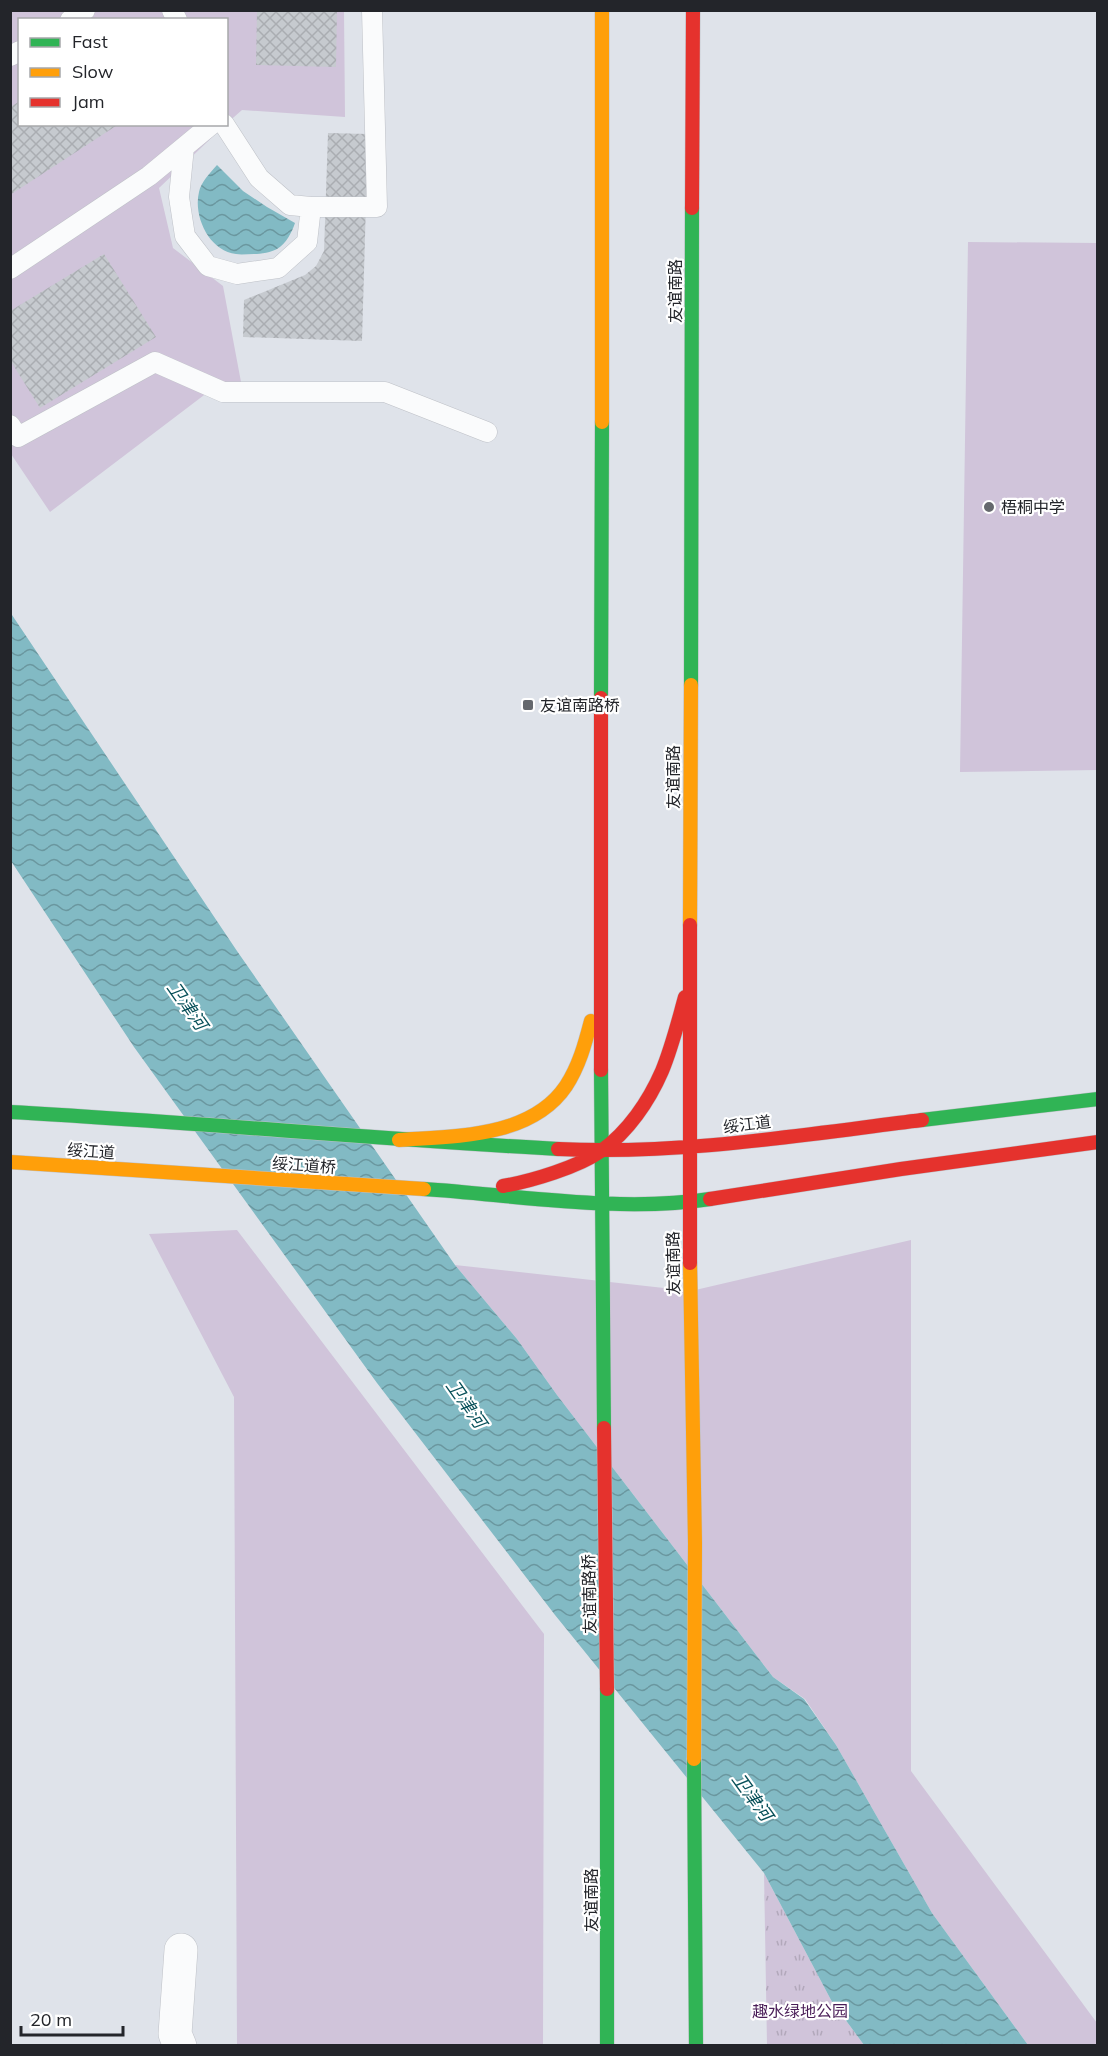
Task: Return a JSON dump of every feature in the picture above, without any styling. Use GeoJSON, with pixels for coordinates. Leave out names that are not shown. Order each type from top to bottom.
{"type":"FeatureCollection","features":[{"type":"Feature","properties":{"kind":"main road"},"geometry":{"type":"LineString","coordinates":[[601,1203],[602,10]]}},
{"type":"Feature","properties":{"kind":"main road","name":"友谊南路"},"geometry":{"type":"LineString","coordinates":[[693,10],[689,1202],[695,1543],[696,2046]]}},
{"type":"Feature","properties":{"kind":"main road"},"geometry":{"type":"LineString","coordinates":[[399,1140],[476,1134],[505,1128],[530,1119],[548,1107],[564,1091],[578,1065],[589,1035],[601,975]]}},
{"type":"Feature","properties":{"kind":"main road"},"geometry":{"type":"LineString","coordinates":[[438,1190],[492,1187],[542,1178],[601,1151],[642,1107],[662,1072],[676,1033],[689,978]]}},
{"type":"Feature","properties":{"kind":"main road","name":"绥江道"},"geometry":{"type":"LineString","coordinates":[[399,1140],[601,1151],[689,1148],[1098,1100]]}},
{"type":"Feature","properties":{"kind":"main road","name":"绥江道"},"geometry":{"type":"LineString","coordinates":[[10,1112],[136,1119]]}},
{"type":"Feature","properties":{"kind":"main road","name":"绥江道桥"},"geometry":{"type":"LineString","coordinates":[[136,1119],[399,1140]]}},
{"type":"Feature","properties":{"kind":"main road"},"geometry":{"type":"LineString","coordinates":[[438,1190],[601,1203],[689,1202],[900,1169],[1098,1142]]}},
{"type":"Feature","properties":{"kind":"main road","name":"绥江道"},"geometry":{"type":"LineString","coordinates":[[10,1162],[168,1173]]}},
{"type":"Feature","properties":{"kind":"main road","name":"绥江道桥"},"geometry":{"type":"LineString","coordinates":[[168,1173],[438,1190]]}},
{"type":"Feature","properties":{"kind":"main road","name":"友谊南路桥"},"geometry":{"type":"LineString","coordinates":[[601,1203],[608,1755]]}},
{"type":"Feature","properties":{"kind":"main road","name":"友谊南路"},"geometry":{"type":"LineString","coordinates":[[607,2046],[608,1755]]}},
{"type":"Feature","properties":{"kind":"street"},"geometry":{"type":"LineString","coordinates":[[180,2046],[175,2034],[182,1950]]}},
{"type":"Feature","properties":{"kind":"lane"},"geometry":{"type":"LineString","coordinates":[[225,126],[259,178],[290,205],[377,207],[372,10]]}},
{"type":"Feature","properties":{"kind":"lane"},"geometry":{"type":"LineString","coordinates":[[10,268],[149,176],[210,126]]}},
{"type":"Feature","properties":{"kind":"lane"},"geometry":{"type":"LineString","coordinates":[[184,147],[179,197],[185,236],[208,266],[237,274],[278,268],[307,242],[311,207]]}},
{"type":"Feature","properties":{"kind":"lane"},"geometry":{"type":"LineString","coordinates":[[10,425],[18,437],[155,362],[223,392],[385,392],[487,432]]}},
{"type":"Feature","properties":{"kind":"green space"},"geometry":{"type":"Polygon","coordinates":[[[10,11],[344,11],[345,117],[242,110],[228,122],[228,18],[18,18],[18,126],[224,126],[159,188],[173,248],[223,286],[241,382],[220,383],[50,512],[11,454],[10,11]]]}},
{"type":"Feature","properties":{"kind":"green space"},"geometry":{"type":"Polygon","coordinates":[[[968,242],[1097,243],[1097,770],[960,772],[968,242]]]}},
{"type":"Feature","properties":{"kind":"green space"},"geometry":{"type":"Polygon","coordinates":[[[237,1230],[544,1634],[543,2045],[237,2045],[234,1397],[149,1234],[237,1230]]]}},
{"type":"Feature","properties":{"kind":"green space"},"geometry":{"type":"Polygon","coordinates":[[[911,1240],[911,1771],[1097,2023],[1097,2045],[1028,2045],[932,1913],[836,1745],[805,1699],[773,1677],[557,1395],[517,1339],[455,1265],[691,1291],[911,1240]]]}},
{"type":"Feature","properties":{"kind":"green space","name":"趣水绿地公园"},"geometry":{"type":"Polygon","coordinates":[[[764,1873],[831,2000],[864,2045],[767,2045],[764,1873]]]}},
{"type":"Feature","properties":{"kind":"water"},"geometry":{"type":"Polygon","coordinates":[[[217,165],[243,191],[295,223],[280,247],[263,253],[238,254],[226,251],[211,239],[201,221],[198,201],[202,185],[217,165]]]}},
{"type":"Feature","properties":{"kind":"water","name":"卫津河"},"geometry":{"type":"Polygon","coordinates":[[[10,612],[237,951],[455,1265],[517,1339],[557,1395],[773,1677],[804,1699],[836,1745],[932,1913],[1028,2045],[864,2045],[831,2000],[764,1873],[555,1615],[377,1383],[134,1047],[11,861],[10,612]]]}},
{"type":"Feature","properties":{"kind":"building"},"geometry":{"type":"Polygon","coordinates":[[[257,10],[337,10],[336,67],[256,65],[257,10]]]}},
{"type":"Feature","properties":{"kind":"building"},"geometry":{"type":"Polygon","coordinates":[[[18,102],[18,126],[116,126],[10,195],[10,107],[18,102]]]}},
{"type":"Feature","properties":{"kind":"building"},"geometry":{"type":"Polygon","coordinates":[[[328,133],[368,134],[362,341],[243,337],[244,300],[305,275],[316,266],[324,251],[328,133]]]}},
{"type":"Feature","properties":{"kind":"building"},"geometry":{"type":"Polygon","coordinates":[[[104,254],[156,337],[40,408],[10,360],[10,311],[104,254]]]}},
{"type":"Feature","properties":{"kind":"traffic: fast"},"geometry":{"type":"LineString","coordinates":[[691,685],[692,208]]}},
{"type":"Feature","properties":{"kind":"traffic: fast"},"geometry":{"type":"LineString","coordinates":[[601,698],[602,422]]}},
{"type":"Feature","properties":{"kind":"traffic: fast"},"geometry":{"type":"LineString","coordinates":[[601,1070],[604,1428]]}},
{"type":"Feature","properties":{"kind":"traffic: fast"},"geometry":{"type":"LineString","coordinates":[[922,1120],[1098,1099]]}},
{"type":"Feature","properties":{"kind":"traffic: fast"},"geometry":{"type":"LineString","coordinates":[[10,1112],[558,1149]]}},
{"type":"Feature","properties":{"kind":"traffic: fast"},"geometry":{"type":"LineString","coordinates":[[424,1189],[604,1204],[676,1203],[710,1199]]}},
{"type":"Feature","properties":{"kind":"traffic: fast"},"geometry":{"type":"LineString","coordinates":[[607,1689],[607,2046]]}},
{"type":"Feature","properties":{"kind":"traffic: fast"},"geometry":{"type":"LineString","coordinates":[[694,1759],[696,2046]]}},
{"type":"Feature","properties":{"kind":"traffic: slow"},"geometry":{"type":"LineString","coordinates":[[602,10],[602,422]]}},
{"type":"Feature","properties":{"kind":"traffic: slow"},"geometry":{"type":"LineString","coordinates":[[690,925],[691,685]]}},
{"type":"Feature","properties":{"kind":"traffic: slow"},"geometry":{"type":"LineString","coordinates":[[399,1140],[490,1131],[533,1116],[551,1103],[571,1078],[591,1021]]}},
{"type":"Feature","properties":{"kind":"traffic: slow"},"geometry":{"type":"LineString","coordinates":[[10,1162],[424,1189]]}},
{"type":"Feature","properties":{"kind":"traffic: slow"},"geometry":{"type":"LineString","coordinates":[[690,1263],[695,1543],[694,1759]]}},
{"type":"Feature","properties":{"kind":"traffic: jam"},"geometry":{"type":"LineString","coordinates":[[692,208],[693,10]]}},
{"type":"Feature","properties":{"kind":"traffic: jam"},"geometry":{"type":"LineString","coordinates":[[601,698],[601,1070]]}},
{"type":"Feature","properties":{"kind":"traffic: jam"},"geometry":{"type":"LineString","coordinates":[[690,925],[690,1263]]}},
{"type":"Feature","properties":{"kind":"traffic: jam"},"geometry":{"type":"LineString","coordinates":[[503,1186],[541,1177],[580,1163],[601,1151],[620,1135],[637,1115],[657,1082],[669,1053],[685,997]]}},
{"type":"Feature","properties":{"kind":"traffic: jam"},"geometry":{"type":"LineString","coordinates":[[558,1149],[604,1150],[695,1146],[922,1120]]}},
{"type":"Feature","properties":{"kind":"traffic: jam"},"geometry":{"type":"LineString","coordinates":[[710,1199],[901,1169],[1098,1142]]}},
{"type":"Feature","properties":{"kind":"traffic: jam"},"geometry":{"type":"LineString","coordinates":[[604,1428],[607,1689]]}},
{"type":"Feature","properties":{"kind":"place","name":"梧桐中学"},"geometry":{"type":"Point","coordinates":[989,507]}},
{"type":"Feature","properties":{"kind":"place","name":"友谊南路桥"},"geometry":{"type":"Point","coordinates":[528,705]}}]}
